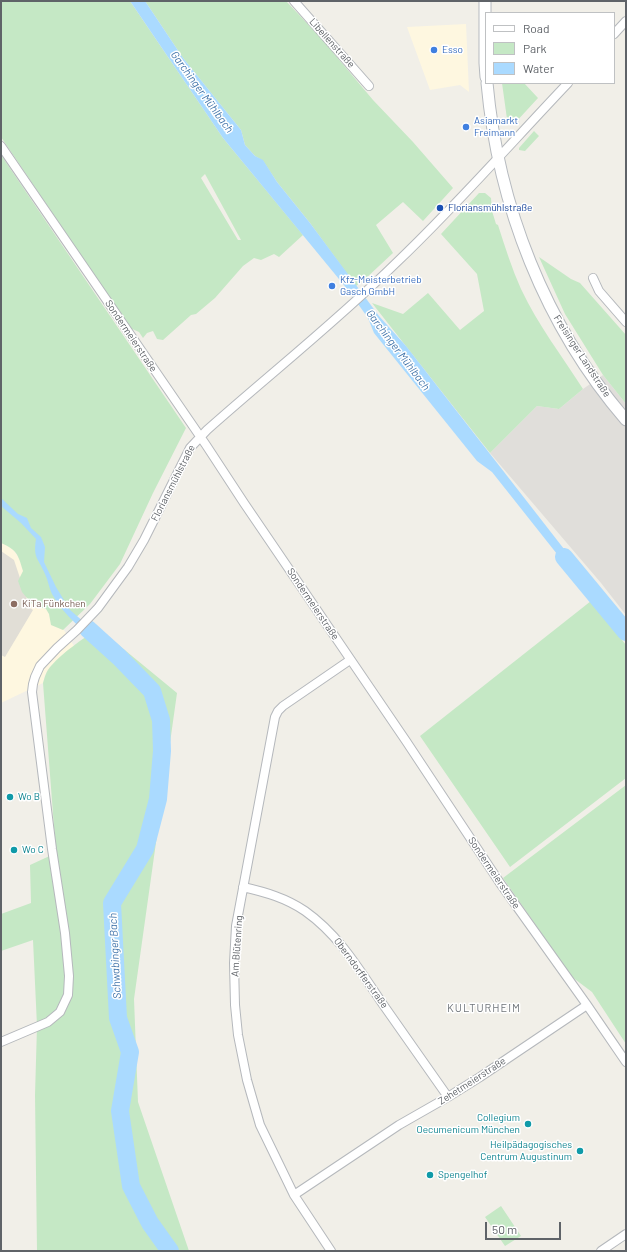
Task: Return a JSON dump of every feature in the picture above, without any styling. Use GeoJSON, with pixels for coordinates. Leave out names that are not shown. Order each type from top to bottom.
{"type":"FeatureCollection","features":[{"type":"Feature","properties":{"kind":"main road"},"geometry":{"type":"LineString","coordinates":[[485,1],[485,63]]}},
{"type":"Feature","properties":{"kind":"main road","name":"Freisinger Landstraße"},"geometry":{"type":"LineString","coordinates":[[486,84],[498,158],[515,224],[528,258],[549,305],[569,340],[592,376],[626,420]]}},
{"type":"Feature","properties":{"kind":"street","name":"Libellenstraße"},"geometry":{"type":"LineString","coordinates":[[294,1],[370,86]]}},
{"type":"Feature","properties":{"kind":"street"},"geometry":{"type":"LineString","coordinates":[[615,33],[626,21]]}},
{"type":"Feature","properties":{"kind":"street","name":"Floriansmühlstraße"},"geometry":{"type":"LineString","coordinates":[[1,1042],[48,1022],[60,1012],[68,995],[69,976],[65,933],[44,794],[34,710],[33,684],[37,671],[46,659],[88,619],[109,594],[128,567],[144,540],[190,448],[200,436],[350,306],[396,263],[436,223],[567,84]]}},
{"type":"Feature","properties":{"kind":"street","name":"Sondermeierstraße"},"geometry":{"type":"LineString","coordinates":[[1,146],[200,436],[500,882],[587,1004],[626,1062]]}},
{"type":"Feature","properties":{"kind":"street"},"geometry":{"type":"LineString","coordinates":[[593,278],[599,291],[626,322]]}},
{"type":"Feature","properties":{"kind":"street","name":"Am Blütenring"},"geometry":{"type":"LineString","coordinates":[[331,1251],[294,1195],[260,1125],[247,1080],[238,1035],[235,1005],[234,963],[236,926],[275,717],[283,706],[350,660]]}},
{"type":"Feature","properties":{"kind":"street","name":"Oberndorfferstraße"},"geometry":{"type":"LineString","coordinates":[[243,887],[264,892],[288,901],[320,922],[337,939],[359,968],[448,1098]]}},
{"type":"Feature","properties":{"kind":"street","name":"Zehetmeierstraße"},"geometry":{"type":"LineString","coordinates":[[294,1195],[399,1125],[448,1098],[587,1004]]}},
{"type":"Feature","properties":{"kind":"street"},"geometry":{"type":"LineString","coordinates":[[602,1251],[626,1234]]}},
{"type":"Feature","properties":{"kind":"shaded area"},"geometry":{"type":"Polygon","coordinates":[[[466,24],[469,92],[460,85],[430,90],[407,27],[466,24]]]}},
{"type":"Feature","properties":{"kind":"shaded area"},"geometry":{"type":"Polygon","coordinates":[[[603,375],[626,404],[626,615],[601,583],[490,453],[537,406],[559,409],[603,375]]]}},
{"type":"Feature","properties":{"kind":"shaded area"},"geometry":{"type":"Polygon","coordinates":[[[1,530],[74,646],[50,667],[45,675],[43,683],[1,703],[1,530]]]}},
{"type":"Feature","properties":{"kind":"shaded area","name":"KiTa Fünkchen"},"geometry":{"type":"Polygon","coordinates":[[[1,551],[14,560],[28,602],[26,605],[33,610],[5,657],[1,655],[1,551]]]}},
{"type":"Feature","properties":{"kind":"green space"},"geometry":{"type":"Polygon","coordinates":[[[1,1],[130,1],[223,138],[303,235],[279,257],[274,254],[261,260],[254,258],[243,266],[215,298],[196,314],[191,315],[163,340],[157,339],[153,331],[147,333],[143,338],[139,332],[130,328],[1,137],[1,1]],[[205,174],[201,178],[238,240],[241,240],[205,174]]]}},
{"type":"Feature","properties":{"kind":"green space"},"geometry":{"type":"Polygon","coordinates":[[[145,1],[286,1],[320,37],[373,100],[413,142],[453,188],[423,221],[403,202],[376,225],[393,253],[356,286],[310,223],[277,182],[263,161],[255,156],[245,145],[241,130],[183,58],[145,1]]]}},
{"type":"Feature","properties":{"kind":"green space"},"geometry":{"type":"Polygon","coordinates":[[[502,84],[525,84],[538,98],[515,123],[510,122],[507,119],[502,84]]]}},
{"type":"Feature","properties":{"kind":"green space"},"geometry":{"type":"Polygon","coordinates":[[[534,131],[539,136],[525,151],[519,150],[519,148],[534,131]]]}},
{"type":"Feature","properties":{"kind":"green space"},"geometry":{"type":"Polygon","coordinates":[[[1,155],[186,428],[153,493],[120,564],[90,604],[63,630],[51,625],[49,614],[46,609],[32,604],[22,592],[18,581],[23,571],[18,557],[14,550],[1,543],[1,155]]]}},
{"type":"Feature","properties":{"kind":"green space"},"geometry":{"type":"Polygon","coordinates":[[[479,193],[485,193],[491,198],[492,211],[496,224],[498,225],[521,289],[543,328],[583,389],[559,409],[537,406],[490,453],[372,303],[403,314],[428,293],[460,330],[484,311],[477,274],[441,234],[479,193]]]}},
{"type":"Feature","properties":{"kind":"green space"},"geometry":{"type":"Polygon","coordinates":[[[539,257],[571,279],[580,283],[626,335],[626,404],[603,375],[565,314],[539,257]]]}},
{"type":"Feature","properties":{"kind":"green space"},"geometry":{"type":"Polygon","coordinates":[[[591,601],[626,645],[626,778],[510,867],[420,736],[591,601]]]}},
{"type":"Feature","properties":{"kind":"green space"},"geometry":{"type":"Polygon","coordinates":[[[98,628],[177,693],[134,999],[138,1102],[189,1251],[37,1251],[35,1095],[37,1026],[33,940],[1,951],[1,914],[31,903],[30,865],[56,853],[43,683],[45,676],[49,668],[62,655],[98,628]]]}},
{"type":"Feature","properties":{"kind":"green space"},"geometry":{"type":"Polygon","coordinates":[[[626,785],[626,1044],[592,992],[572,977],[503,878],[626,785]]]}},
{"type":"Feature","properties":{"kind":"green space"},"geometry":{"type":"Polygon","coordinates":[[[501,1206],[521,1236],[505,1246],[485,1217],[501,1206]]]}},
{"type":"Feature","properties":{"kind":"water"},"geometry":{"type":"Polygon","coordinates":[[[130,1],[145,1],[183,58],[241,130],[245,145],[255,156],[263,160],[277,182],[310,223],[379,316],[406,346],[564,549],[584,571],[576,578],[492,472],[477,461],[374,333],[368,318],[348,290],[223,138],[130,1]]]}},
{"type":"Feature","properties":{"kind":"water"},"geometry":{"type":"Polygon","coordinates":[[[1,498],[18,514],[27,518],[31,528],[41,537],[45,547],[44,562],[56,587],[70,610],[107,642],[104,647],[75,623],[57,602],[52,594],[46,576],[37,558],[35,551],[36,539],[21,523],[1,506],[1,498]]]}},
{"type":"Feature","properties":{"kind":"water"},"geometry":{"type":"Polygon","coordinates":[[[598,589],[626,622],[626,642],[591,596],[598,589]]]}},
{"type":"Feature","properties":{"kind":"waterway","name":"Garchinger Mühlbach"},"geometry":{"type":"LineString","coordinates":[[564,557],[626,632]]}},
{"type":"Feature","properties":{"kind":"waterway","name":"Schwabinger Bach"},"geometry":{"type":"LineString","coordinates":[[88,629],[119,657],[152,691],[161,720],[162,751],[158,799],[145,849],[112,903],[118,1018],[130,1052],[120,1111],[131,1186],[150,1223],[170,1251]]}},
{"type":"Feature","properties":{"kind":"place","name":"Esso"},"geometry":{"type":"Point","coordinates":[434,50]}},
{"type":"Feature","properties":{"kind":"place","name":"Asiamarkt Freimann"},"geometry":{"type":"Point","coordinates":[466,127]}},
{"type":"Feature","properties":{"kind":"place","name":"Floriansmühlstraße"},"geometry":{"type":"Point","coordinates":[440,208]}},
{"type":"Feature","properties":{"kind":"place","name":"Kfz-Meisterbetrieb Gasch GmbH"},"geometry":{"type":"Point","coordinates":[332,286]}},
{"type":"Feature","properties":{"kind":"place","name":"KiTa Fünkchen"},"geometry":{"type":"Point","coordinates":[14,604]}},
{"type":"Feature","properties":{"kind":"place","name":"Wo B"},"geometry":{"type":"Point","coordinates":[10,797]}},
{"type":"Feature","properties":{"kind":"place","name":"Wo C"},"geometry":{"type":"Point","coordinates":[14,850]}},
{"type":"Feature","properties":{"kind":"place","name":"Collegium Oecumenicum München"},"geometry":{"type":"Point","coordinates":[528,1124]}},
{"type":"Feature","properties":{"kind":"place","name":"Heilpädagogisches Centrum Augustinum"},"geometry":{"type":"Point","coordinates":[580,1151]}},
{"type":"Feature","properties":{"kind":"place","name":"Spengelhof"},"geometry":{"type":"Point","coordinates":[430,1175]}},
{"type":"Feature","properties":{"kind":"district","name":"KULTURHEIM"},"geometry":{"type":"Point","coordinates":[484,1008]}}]}
